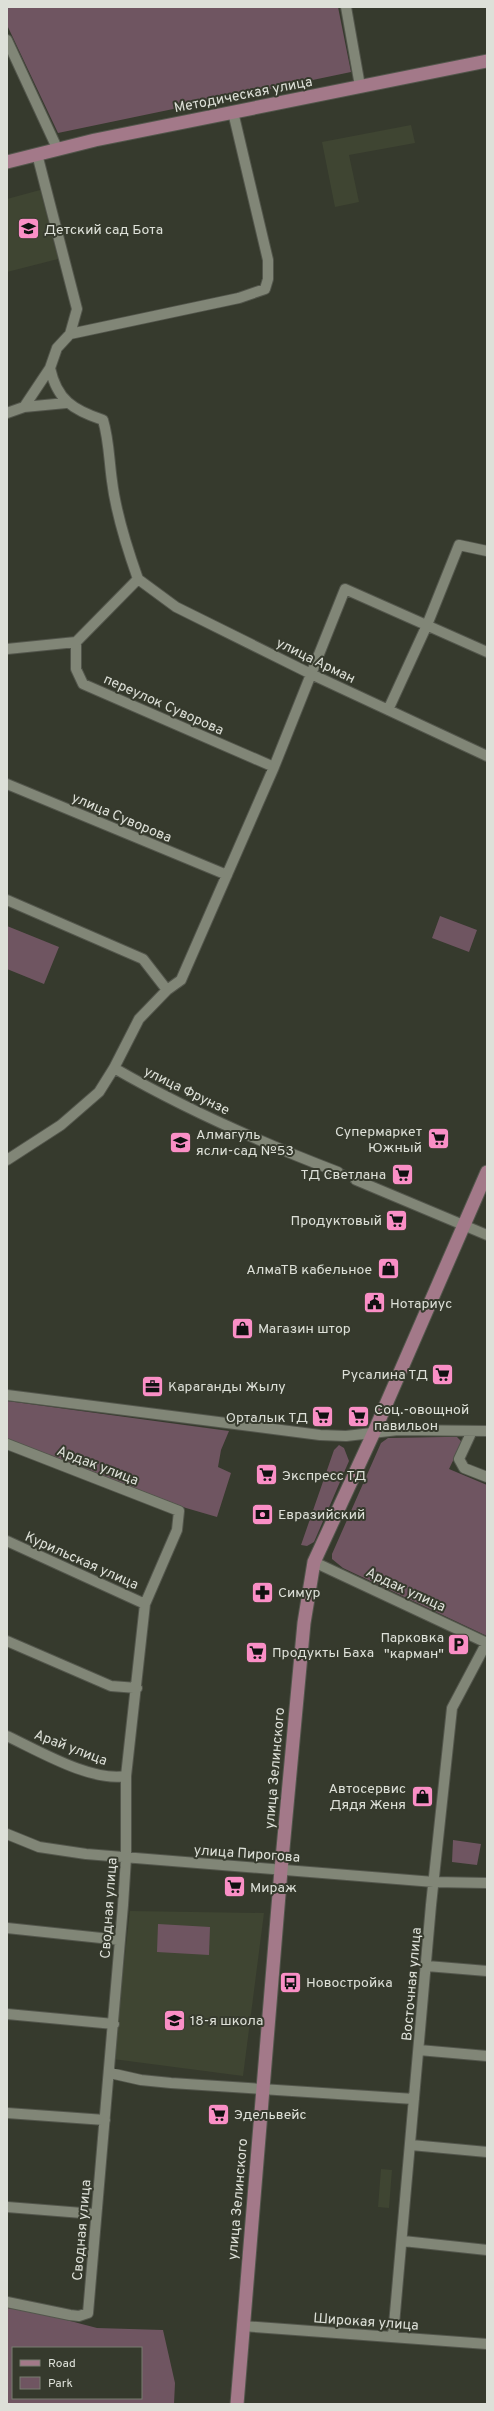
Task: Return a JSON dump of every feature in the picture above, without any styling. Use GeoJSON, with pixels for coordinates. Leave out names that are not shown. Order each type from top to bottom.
{"type":"FeatureCollection","features":[{"type":"Feature","properties":{"kind":"main road","name":"Методическая улица"},"geometry":{"type":"LineString","coordinates":[[7,162],[58,148],[487,61]]}},
{"type":"Feature","properties":{"kind":"main road","name":"улица Зелинского"},"geometry":{"type":"LineString","coordinates":[[236,2404],[281,1870],[304,1624],[314,1562],[374,1432],[487,1172]]}},
{"type":"Feature","properties":{"kind":"street"},"geometry":{"type":"LineString","coordinates":[[346,7],[360,86]]}},
{"type":"Feature","properties":{"kind":"street"},"geometry":{"type":"LineString","coordinates":[[7,40],[58,148]]}},
{"type":"Feature","properties":{"kind":"street"},"geometry":{"type":"LineString","coordinates":[[70,334],[239,298],[265,289],[268,279],[268,260],[233,112]]}},
{"type":"Feature","properties":{"kind":"street"},"geometry":{"type":"LineString","coordinates":[[24,407],[50,368],[57,348],[70,334],[77,309],[37,154]]}},
{"type":"Feature","properties":{"kind":"street"},"geometry":{"type":"LineString","coordinates":[[7,649],[76,642],[138,579],[128,550],[112,482],[108,438],[103,420],[87,415],[66,402],[58,391],[50,368]]}},
{"type":"Feature","properties":{"kind":"street"},"geometry":{"type":"LineString","coordinates":[[7,414],[24,407],[66,402]]}},
{"type":"Feature","properties":{"kind":"street"},"geometry":{"type":"LineString","coordinates":[[388,710],[427,625],[459,544],[487,551]]}},
{"type":"Feature","properties":{"kind":"street","name":"улица Арман"},"geometry":{"type":"LineString","coordinates":[[138,579],[176,608],[311,674],[487,756]]}},
{"type":"Feature","properties":{"kind":"street"},"geometry":{"type":"LineString","coordinates":[[7,1160],[61,1125],[99,1092],[114,1068],[139,1019],[167,990],[181,980],[274,767],[345,588],[487,652]]}},
{"type":"Feature","properties":{"kind":"street","name":"переулок Суворова"},"geometry":{"type":"LineString","coordinates":[[76,642],[76,670],[83,684],[172,724],[274,767]]}},
{"type":"Feature","properties":{"kind":"street","name":"улица Суворова"},"geometry":{"type":"LineString","coordinates":[[7,784],[227,875]]}},
{"type":"Feature","properties":{"kind":"street"},"geometry":{"type":"LineString","coordinates":[[7,900],[143,959],[167,990]]}},
{"type":"Feature","properties":{"kind":"street","name":"улица Фрунзе"},"geometry":{"type":"LineString","coordinates":[[114,1068],[152,1090],[287,1152],[338,1172]]}},
{"type":"Feature","properties":{"kind":"street"},"geometry":{"type":"LineString","coordinates":[[356,1180],[487,1234]]}},
{"type":"Feature","properties":{"kind":"street"},"geometry":{"type":"LineString","coordinates":[[7,1395],[320,1435],[346,1436],[398,1430],[487,1431]]}},
{"type":"Feature","properties":{"kind":"street"},"geometry":{"type":"LineString","coordinates":[[472,1431],[459,1460],[464,1468],[487,1477]]}},
{"type":"Feature","properties":{"kind":"street","name":"Ардак улица"},"geometry":{"type":"LineString","coordinates":[[7,1444],[179,1511]]}},
{"type":"Feature","properties":{"kind":"street","name":"Сводная улица"},"geometry":{"type":"LineString","coordinates":[[7,2302],[70,2315],[79,2316],[88,2313],[95,2214],[106,2120],[114,2024],[126,1858],[126,1776],[137,1688],[138,1654],[145,1604],[177,1530],[179,1511]]}},
{"type":"Feature","properties":{"kind":"street","name":"Курильская улица"},"geometry":{"type":"LineString","coordinates":[[7,1541],[145,1604]]}},
{"type":"Feature","properties":{"kind":"street","name":"Ардак улица"},"geometry":{"type":"LineString","coordinates":[[314,1562],[487,1642]]}},
{"type":"Feature","properties":{"kind":"street"},"geometry":{"type":"LineString","coordinates":[[7,1641],[111,1686],[137,1688]]}},
{"type":"Feature","properties":{"kind":"street","name":"Восточная улица"},"geometry":{"type":"LineString","coordinates":[[393,2336],[403,2241],[414,2099],[434,1882],[452,1708],[487,1642]]}},
{"type":"Feature","properties":{"kind":"street","name":"Арай улица"},"geometry":{"type":"LineString","coordinates":[[7,1736],[70,1764],[99,1774],[115,1778],[126,1776]]}},
{"type":"Feature","properties":{"kind":"street","name":"улица Пирогова"},"geometry":{"type":"LineString","coordinates":[[7,1834],[39,1847],[126,1858],[434,1882],[487,1883]]}},
{"type":"Feature","properties":{"kind":"street"},"geometry":{"type":"LineString","coordinates":[[7,1928],[120,1940]]}},
{"type":"Feature","properties":{"kind":"street"},"geometry":{"type":"LineString","coordinates":[[427,1966],[487,1971]]}},
{"type":"Feature","properties":{"kind":"street"},"geometry":{"type":"LineString","coordinates":[[7,2014],[114,2024]]}},
{"type":"Feature","properties":{"kind":"street"},"geometry":{"type":"LineString","coordinates":[[419,2050],[487,2056]]}},
{"type":"Feature","properties":{"kind":"street"},"geometry":{"type":"LineString","coordinates":[[110,2072],[141,2080],[263,2090],[414,2099]]}},
{"type":"Feature","properties":{"kind":"street"},"geometry":{"type":"LineString","coordinates":[[7,2113],[106,2120]]}},
{"type":"Feature","properties":{"kind":"street"},"geometry":{"type":"LineString","coordinates":[[411,2145],[487,2152]]}},
{"type":"Feature","properties":{"kind":"street"},"geometry":{"type":"LineString","coordinates":[[7,2207],[95,2214]]}},
{"type":"Feature","properties":{"kind":"street"},"geometry":{"type":"LineString","coordinates":[[403,2241],[487,2250]]}},
{"type":"Feature","properties":{"kind":"street","name":"Широкая улица"},"geometry":{"type":"LineString","coordinates":[[242,2326],[487,2344]]}},
{"type":"Feature","properties":{"kind":"shaded area"},"geometry":{"type":"Polygon","coordinates":[[[411,125],[415,143],[349,155],[359,202],[335,207],[322,142],[411,125]]]}},
{"type":"Feature","properties":{"kind":"shaded area","name":"Детский сад Бота"},"geometry":{"type":"Polygon","coordinates":[[[40,190],[58,259],[7,272],[7,199],[40,190]]]}},
{"type":"Feature","properties":{"kind":"shaded area"},"geometry":{"type":"Polygon","coordinates":[[[130,1911],[264,1913],[243,2076],[113,2059],[130,1911]]]}},
{"type":"Feature","properties":{"kind":"shaded area"},"geometry":{"type":"Polygon","coordinates":[[[381,2169],[392,2170],[389,2208],[378,2207],[381,2169]]]}},
{"type":"Feature","properties":{"kind":"green space"},"geometry":{"type":"Polygon","coordinates":[[[7,7],[338,7],[351,72],[58,133],[7,25],[7,7]]]}},
{"type":"Feature","properties":{"kind":"green space"},"geometry":{"type":"Polygon","coordinates":[[[440,916],[477,930],[469,952],[432,938],[440,916]]]}},
{"type":"Feature","properties":{"kind":"green space"},"geometry":{"type":"Polygon","coordinates":[[[7,926],[59,947],[44,984],[7,969],[7,926]]]}},
{"type":"Feature","properties":{"kind":"green space"},"geometry":{"type":"Polygon","coordinates":[[[7,1401],[229,1431],[221,1450],[218,1467],[231,1473],[217,1517],[186,1508],[7,1439],[7,1401]]]}},
{"type":"Feature","properties":{"kind":"green space"},"geometry":{"type":"Polygon","coordinates":[[[457,1437],[462,1442],[449,1469],[487,1485],[487,1636],[343,1568],[332,1559],[332,1554],[381,1443],[388,1438],[457,1437]]]}},
{"type":"Feature","properties":{"kind":"green space"},"geometry":{"type":"Polygon","coordinates":[[[339,1445],[344,1448],[349,1461],[314,1542],[307,1546],[301,1545],[334,1450],[339,1445]]]}},
{"type":"Feature","properties":{"kind":"green space"},"geometry":{"type":"Polygon","coordinates":[[[453,1840],[481,1844],[477,1865],[452,1862],[453,1840]]]}},
{"type":"Feature","properties":{"kind":"green space"},"geometry":{"type":"Polygon","coordinates":[[[158,1924],[210,1927],[209,1955],[157,1952],[158,1924]]]}},
{"type":"Feature","properties":{"kind":"green space"},"geometry":{"type":"Polygon","coordinates":[[[7,2308],[32,2311],[97,2328],[163,2330],[175,2383],[174,2404],[7,2404],[7,2308]]]}},
{"type":"Feature","properties":{"kind":"tunnel"},"geometry":{"type":"LineString","coordinates":[[338,1172],[356,1180]]}},
{"type":"Feature","properties":{"kind":"place","name":"Детский сад Бота"},"geometry":{"type":"Point","coordinates":[29,229]}},
{"type":"Feature","properties":{"kind":"place","name":"Супермаркет Южный"},"geometry":{"type":"Point","coordinates":[438,1139]}},
{"type":"Feature","properties":{"kind":"place","name":"Алмагуль ясли-сад №53"},"geometry":{"type":"Point","coordinates":[181,1142]}},
{"type":"Feature","properties":{"kind":"place","name":"ТД Светлана"},"geometry":{"type":"Point","coordinates":[402,1174]}},
{"type":"Feature","properties":{"kind":"place","name":"Продуктовый"},"geometry":{"type":"Point","coordinates":[397,1220]}},
{"type":"Feature","properties":{"kind":"place","name":"АлмаТВ кабельное"},"geometry":{"type":"Point","coordinates":[388,1269]}},
{"type":"Feature","properties":{"kind":"place","name":"Нотариус"},"geometry":{"type":"Point","coordinates":[375,1303]}},
{"type":"Feature","properties":{"kind":"place","name":"Магазин штор"},"geometry":{"type":"Point","coordinates":[243,1328]}},
{"type":"Feature","properties":{"kind":"place","name":"Русалина ТД"},"geometry":{"type":"Point","coordinates":[443,1374]}},
{"type":"Feature","properties":{"kind":"place","name":"Караганды Жылу"},"geometry":{"type":"Point","coordinates":[152,1386]}},
{"type":"Feature","properties":{"kind":"place","name":"Орталык ТД"},"geometry":{"type":"Point","coordinates":[323,1417]}},
{"type":"Feature","properties":{"kind":"place","name":"Соц.-овощной павильон"},"geometry":{"type":"Point","coordinates":[358,1417]}},
{"type":"Feature","properties":{"kind":"place","name":"Экспресс ТД"},"geometry":{"type":"Point","coordinates":[266,1475]}},
{"type":"Feature","properties":{"kind":"place","name":"Евразийский"},"geometry":{"type":"Point","coordinates":[262,1514]}},
{"type":"Feature","properties":{"kind":"place","name":"Симур"},"geometry":{"type":"Point","coordinates":[262,1592]}},
{"type":"Feature","properties":{"kind":"place","name":"Парковка \"карман\""},"geometry":{"type":"Point","coordinates":[459,1645]}},
{"type":"Feature","properties":{"kind":"place","name":"Продукты Баха"},"geometry":{"type":"Point","coordinates":[257,1652]}},
{"type":"Feature","properties":{"kind":"place","name":"Автосервис Дядя Женя"},"geometry":{"type":"Point","coordinates":[422,1796]}},
{"type":"Feature","properties":{"kind":"place","name":"Мираж"},"geometry":{"type":"Point","coordinates":[234,1887]}},
{"type":"Feature","properties":{"kind":"place","name":"Новостройка"},"geometry":{"type":"Point","coordinates":[290,1982]}},
{"type":"Feature","properties":{"kind":"place","name":"18-я школа"},"geometry":{"type":"Point","coordinates":[175,2020]}},
{"type":"Feature","properties":{"kind":"place","name":"Эдельвейс"},"geometry":{"type":"Point","coordinates":[219,2114]}}]}
